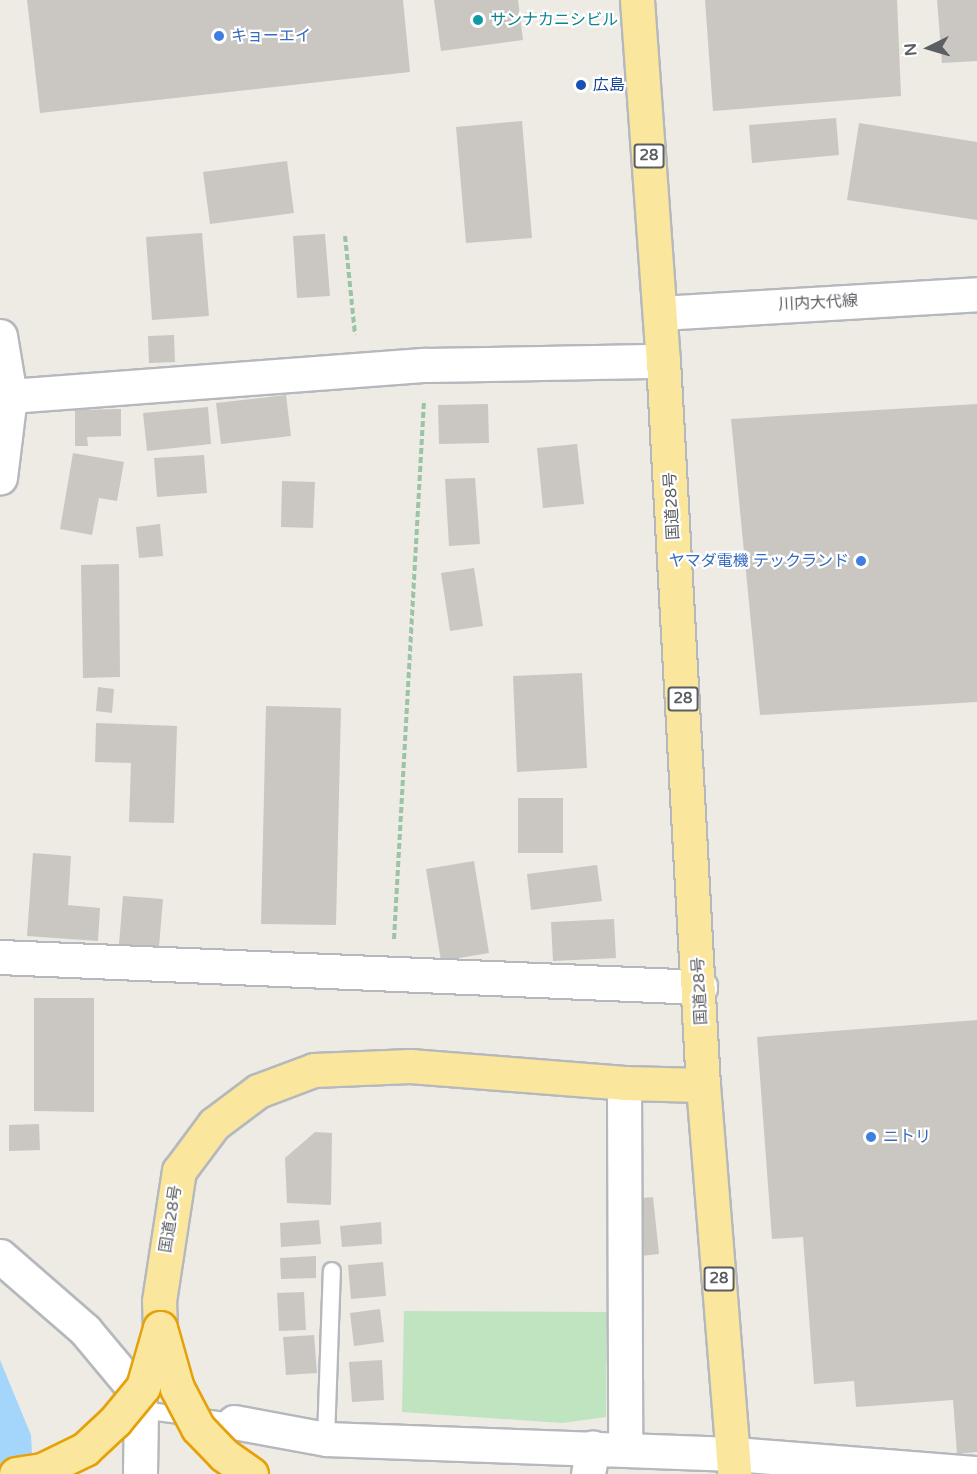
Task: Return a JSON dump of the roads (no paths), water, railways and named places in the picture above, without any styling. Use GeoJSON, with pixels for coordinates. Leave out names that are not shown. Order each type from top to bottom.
{"type":"FeatureCollection","features":[{"type":"Feature","properties":{"kind":"highway","name":"国道28号"},"geometry":{"type":"LineString","coordinates":[[637,0],[663,361],[700,987],[703,1085],[734,1464]]}},
{"type":"Feature","properties":{"kind":"highway","name":"国道28号"},"geometry":{"type":"LineString","coordinates":[[251,1474],[224,1455],[198,1428],[177,1388],[160,1315],[179,1171],[214,1124],[258,1091],[314,1070],[410,1066],[624,1083],[703,1085]]}},
{"type":"Feature","properties":{"kind":"highway"},"geometry":{"type":"LineString","coordinates":[[16,1474],[42,1470],[85,1449],[115,1420],[143,1387],[160,1315]]}},
{"type":"Feature","properties":{"kind":"street","name":"川内大代線"},"geometry":{"type":"LineString","coordinates":[[660,313],[977,294]]}},
{"type":"Feature","properties":{"kind":"street"},"geometry":{"type":"LineString","coordinates":[[0,477],[4,365],[358,369],[426,365],[663,361]]}},
{"type":"Feature","properties":{"kind":"street"},"geometry":{"type":"LineString","coordinates":[[0,957],[700,987]]}},
{"type":"Feature","properties":{"kind":"street"},"geometry":{"type":"LineString","coordinates":[[602,1457],[624,1083]]}},
{"type":"Feature","properties":{"kind":"street"},"geometry":{"type":"LineString","coordinates":[[0,1256],[85,1330],[136,1390],[141,1410],[140,1474]]}},
{"type":"Feature","properties":{"kind":"street"},"geometry":{"type":"LineString","coordinates":[[234,1422],[326,1439],[734,1464],[977,1473]]}},
{"type":"Feature","properties":{"kind":"lane"},"geometry":{"type":"LineString","coordinates":[[326,1439],[332,1271]]}},
{"type":"Feature","properties":{"kind":"lane"},"geometry":{"type":"LineString","coordinates":[[141,1410],[234,1422]]}},
{"type":"Feature","properties":{"kind":"water"},"geometry":{"type":"Polygon","coordinates":[[[0,1360],[31,1435],[33,1474],[0,1474],[0,1360]]]}},
{"type":"Feature","properties":{"kind":"place","name":"サンナカニシビル"},"geometry":{"type":"Point","coordinates":[478,20]}},
{"type":"Feature","properties":{"kind":"place","name":"キョーエイ"},"geometry":{"type":"Point","coordinates":[219,36]}},
{"type":"Feature","properties":{"kind":"place","name":"広島"},"geometry":{"type":"Point","coordinates":[581,85]}},
{"type":"Feature","properties":{"kind":"place","name":"ヤマダ電機 テックランド"},"geometry":{"type":"Point","coordinates":[861,561]}},
{"type":"Feature","properties":{"kind":"place","name":"ニトリ"},"geometry":{"type":"Point","coordinates":[871,1137]}}]}
